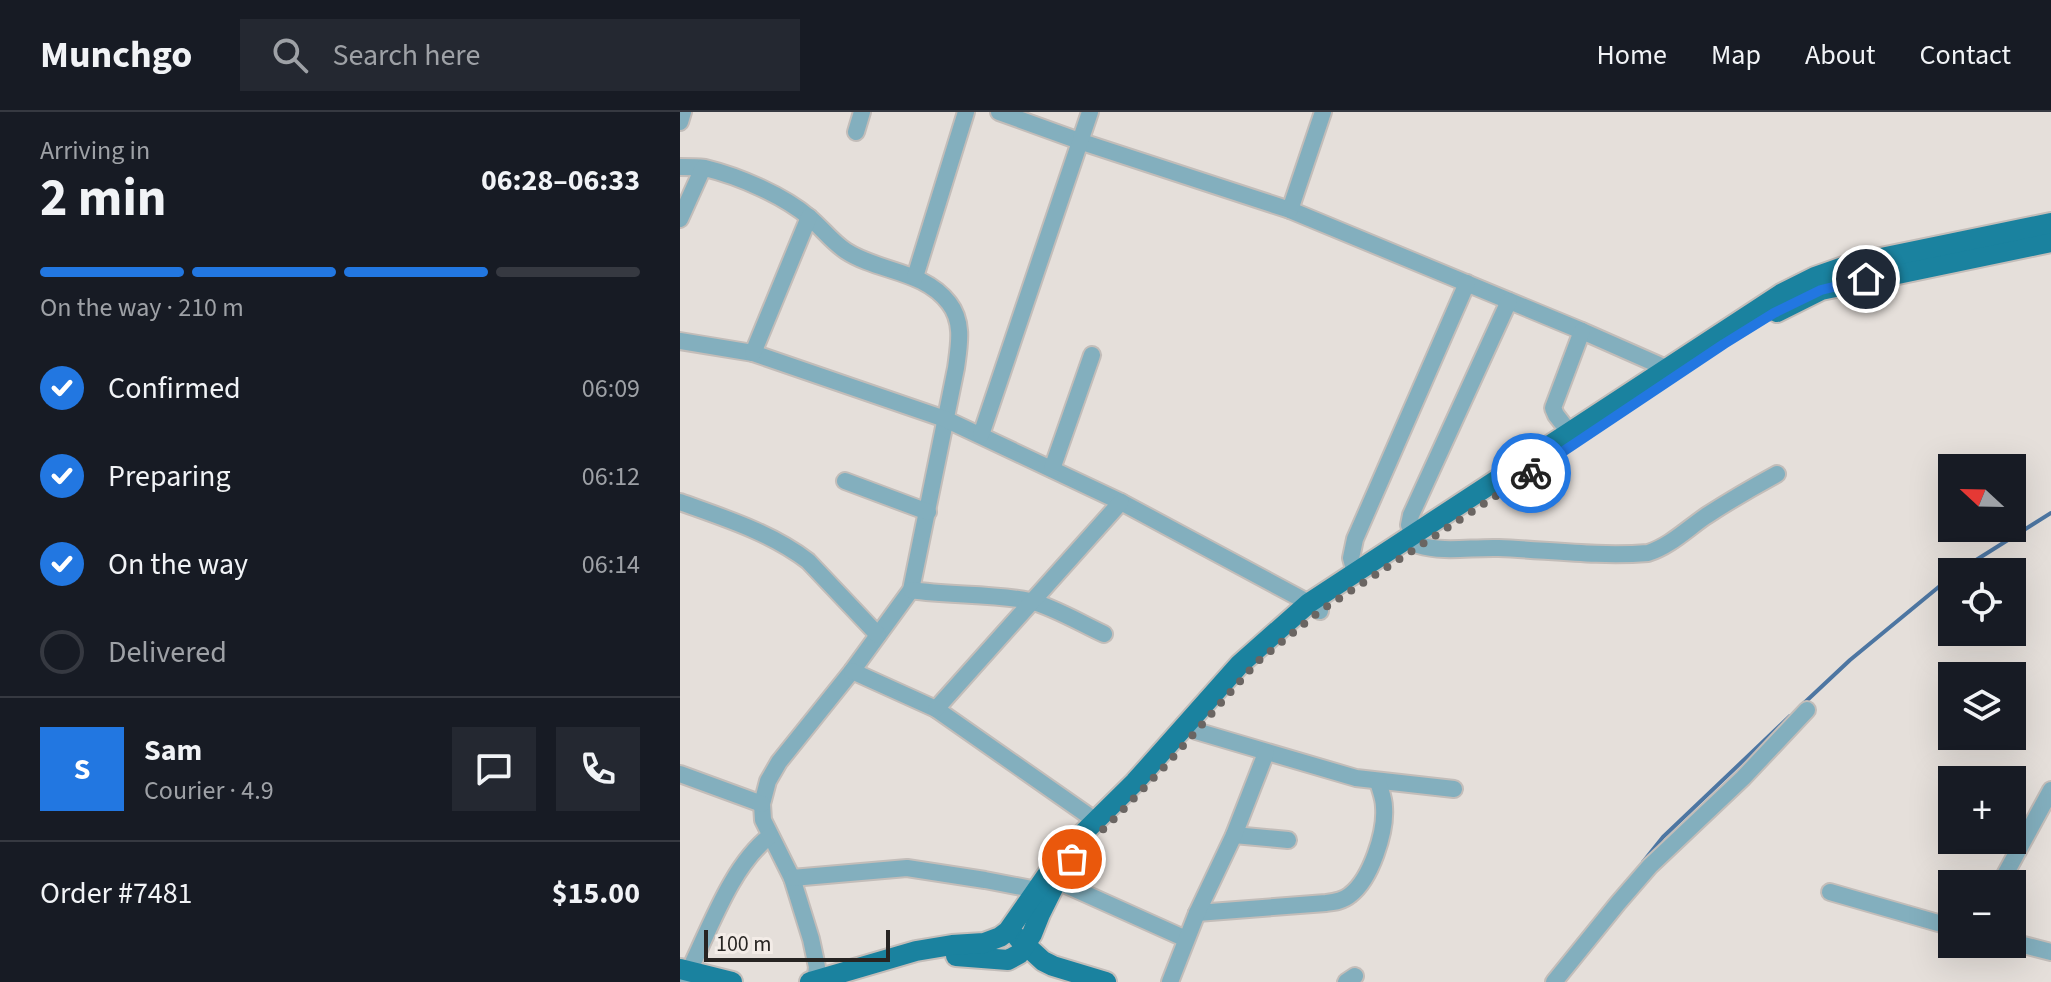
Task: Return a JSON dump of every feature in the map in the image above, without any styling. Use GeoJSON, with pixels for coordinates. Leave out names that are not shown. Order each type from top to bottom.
{"type":"FeatureCollection","features":[{"type":"Feature","properties":{"kind":"main road"},"geometry":{"type":"LineString","coordinates":[[813,982],[837,978],[916,951],[984,943],[1008,931],[1061,855],[1135,782],[1240,664],[1355,573],[1564,452],[1818,283],[1852,264],[2051,223]]}},
{"type":"Feature","properties":{"kind":"main road"},"geometry":{"type":"LineString","coordinates":[[860,982],[898,968],[949,957],[1008,960],[1019,954],[1072,859],[1133,800],[1257,662],[1314,607],[1781,294],[1818,283],[2051,242]]}},
{"type":"Feature","properties":{"kind":"main road"},"geometry":{"type":"LineString","coordinates":[[1008,931],[1027,944],[1043,961],[1096,980]]}},
{"type":"Feature","properties":{"kind":"main road"},"geometry":{"type":"LineString","coordinates":[[683,977],[732,982]]}},
{"type":"Feature","properties":{"kind":"street"},"geometry":{"type":"LineString","coordinates":[[680,122],[683,112]]}},
{"type":"Feature","properties":{"kind":"street"},"geometry":{"type":"LineString","coordinates":[[856,132],[862,112]]}},
{"type":"Feature","properties":{"kind":"street"},"geometry":{"type":"LineString","coordinates":[[915,277],[966,112]]}},
{"type":"Feature","properties":{"kind":"street"},"geometry":{"type":"LineString","coordinates":[[999,112],[1290,210],[1668,369]]}},
{"type":"Feature","properties":{"kind":"street"},"geometry":{"type":"LineString","coordinates":[[981,435],[1090,112]]}},
{"type":"Feature","properties":{"kind":"street"},"geometry":{"type":"LineString","coordinates":[[1290,210],[1323,112]]}},
{"type":"Feature","properties":{"kind":"street"},"geometry":{"type":"LineString","coordinates":[[680,167],[703,168],[759,187],[809,217],[847,252],[915,277],[941,293],[958,321],[960,340],[956,368],[911,590],[852,671],[779,762],[768,781],[762,804],[763,820],[792,878],[814,950],[817,967],[813,982]]}},
{"type":"Feature","properties":{"kind":"street"},"geometry":{"type":"LineString","coordinates":[[680,219],[703,168]]}},
{"type":"Feature","properties":{"kind":"street"},"geometry":{"type":"LineString","coordinates":[[753,353],[809,217]]}},
{"type":"Feature","properties":{"kind":"street"},"geometry":{"type":"LineString","coordinates":[[1355,573],[1351,558],[1355,539],[1467,283]]}},
{"type":"Feature","properties":{"kind":"street"},"geometry":{"type":"LineString","coordinates":[[1509,301],[1411,515],[1409,525],[1416,540],[1442,550],[1495,548],[1648,553],[1658,550],[1748,489],[1777,474]]}},
{"type":"Feature","properties":{"kind":"street"},"geometry":{"type":"LineString","coordinates":[[1570,433],[1553,408],[1582,331]]}},
{"type":"Feature","properties":{"kind":"street"},"geometry":{"type":"LineString","coordinates":[[680,341],[753,353],[945,419],[1121,502],[1314,607]]}},
{"type":"Feature","properties":{"kind":"street"},"geometry":{"type":"LineString","coordinates":[[1052,469],[1092,355]]}},
{"type":"Feature","properties":{"kind":"street"},"geometry":{"type":"LineString","coordinates":[[845,481],[928,512]]}},
{"type":"Feature","properties":{"kind":"street"},"geometry":{"type":"LineString","coordinates":[[680,502],[769,537],[797,553],[878,635]]}},
{"type":"Feature","properties":{"kind":"street"},"geometry":{"type":"LineString","coordinates":[[936,709],[1121,502]]}},
{"type":"Feature","properties":{"kind":"street"},"geometry":{"type":"LineString","coordinates":[[911,590],[1032,602],[1104,634]]}},
{"type":"Feature","properties":{"kind":"street"},"geometry":{"type":"LineString","coordinates":[[852,671],[936,709],[1096,821]]}},
{"type":"Feature","properties":{"kind":"street"},"geometry":{"type":"LineString","coordinates":[[1554,982],[1657,859],[1725,796],[1807,710]]}},
{"type":"Feature","properties":{"kind":"street"},"geometry":{"type":"LineString","coordinates":[[1196,731],[1356,778],[1454,789]]}},
{"type":"Feature","properties":{"kind":"street"},"geometry":{"type":"LineString","coordinates":[[1170,982],[1266,753]]}},
{"type":"Feature","properties":{"kind":"street"},"geometry":{"type":"LineString","coordinates":[[680,774],[762,804]]}},
{"type":"Feature","properties":{"kind":"street"},"geometry":{"type":"LineString","coordinates":[[1197,913],[1326,903],[1340,901],[1350,895],[1370,867],[1382,832],[1384,803],[1378,781]]}},
{"type":"Feature","properties":{"kind":"street"},"geometry":{"type":"LineString","coordinates":[[2008,870],[2051,790]]}},
{"type":"Feature","properties":{"kind":"street"},"geometry":{"type":"LineString","coordinates":[[1234,835],[1288,840]]}},
{"type":"Feature","properties":{"kind":"street"},"geometry":{"type":"LineString","coordinates":[[683,977],[738,872],[757,846],[770,836]]}},
{"type":"Feature","properties":{"kind":"street"},"geometry":{"type":"LineString","coordinates":[[792,878],[907,868],[1037,890]]}},
{"type":"Feature","properties":{"kind":"street"},"geometry":{"type":"LineString","coordinates":[[1057,881],[1186,939]]}},
{"type":"Feature","properties":{"kind":"street"},"geometry":{"type":"LineString","coordinates":[[1830,892],[1938,923]]}},
{"type":"Feature","properties":{"kind":"street"},"geometry":{"type":"LineString","coordinates":[[2026,946],[2051,952]]}},
{"type":"Feature","properties":{"kind":"waterway"},"geometry":{"type":"LineString","coordinates":[[1979,558],[2051,513]]}},
{"type":"Feature","properties":{"kind":"waterway"},"geometry":{"type":"LineString","coordinates":[[1802,705],[1850,660],[1938,588]]}},
{"type":"Feature","properties":{"kind":"waterway"},"geometry":{"type":"LineString","coordinates":[[1643,862],[1663,837],[1790,716]]}},
{"type":"Feature","properties":{"kind":"way so far"},"geometry":{"type":"LineString","coordinates":[[1072,859],[1133,800],[1270,650],[1320,611],[1531,473]]}},
{"type":"Feature","properties":{"kind":"route"},"geometry":{"type":"LineString","coordinates":[[1531,473],[1791,303],[1821,290],[1866,279]]}}]}
